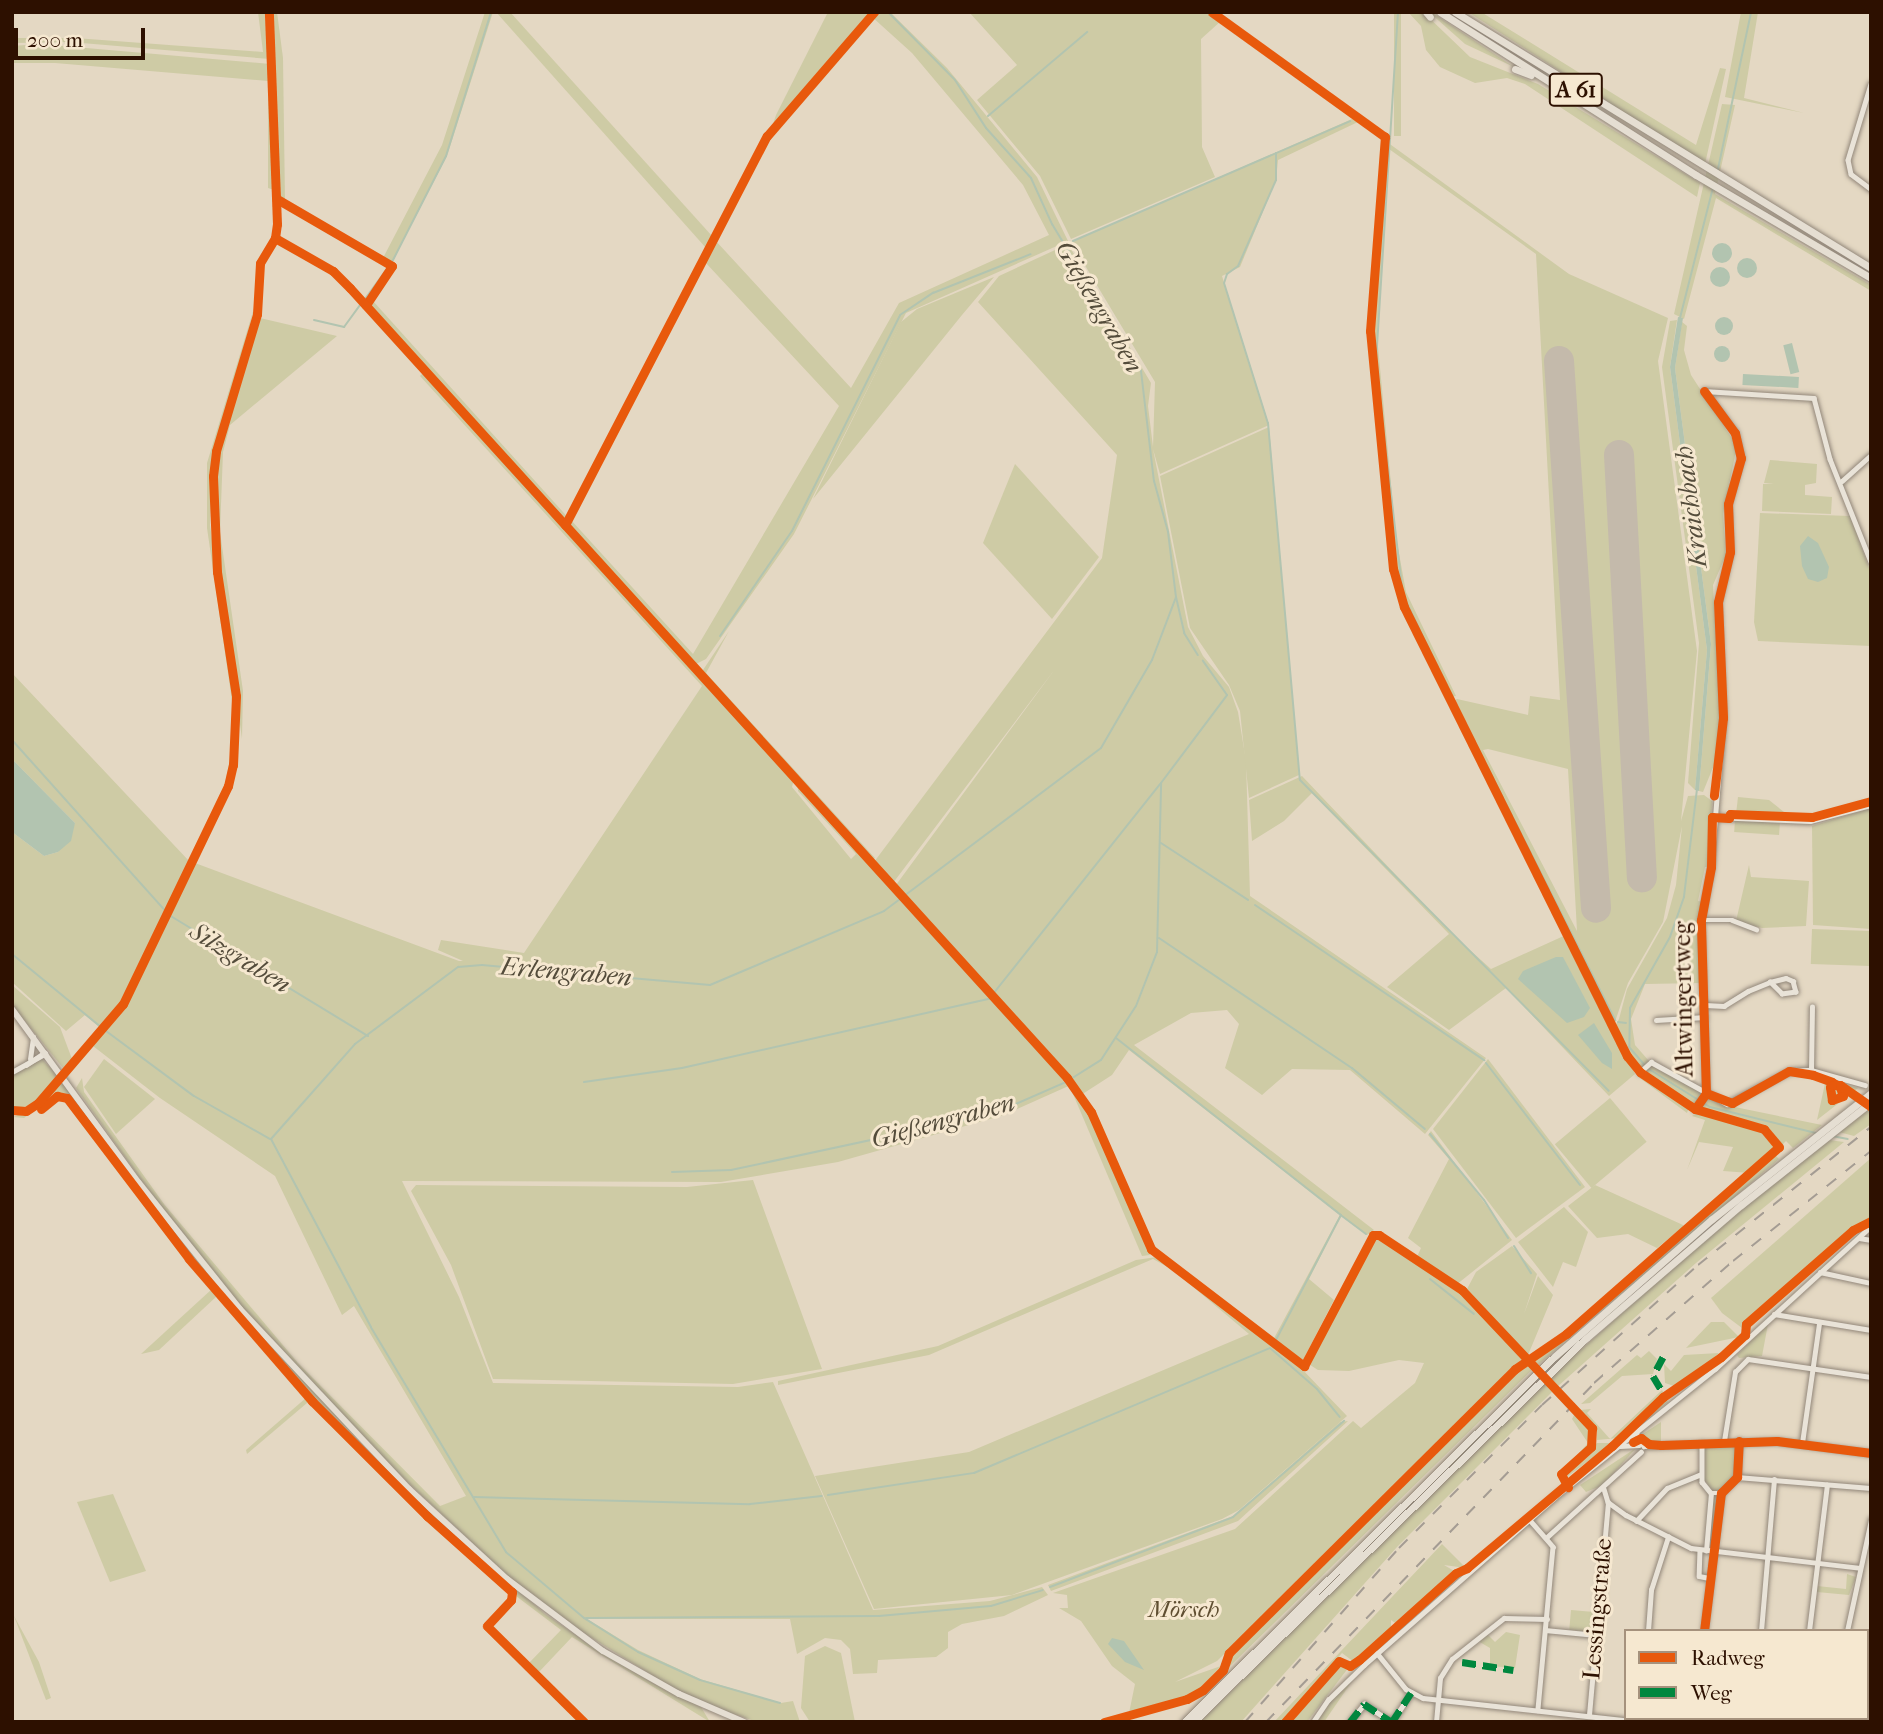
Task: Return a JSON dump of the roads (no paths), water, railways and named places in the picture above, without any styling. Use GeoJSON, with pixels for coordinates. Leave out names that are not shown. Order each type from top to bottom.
{"type":"FeatureCollection","features":[{"type":"Feature","properties":{"kind":"highway","name":"A 61"},"geometry":{"type":"LineString","coordinates":[[1440,12],[1696,175],[1871,278]]}},
{"type":"Feature","properties":{"kind":"highway","name":"A 61"},"geometry":{"type":"LineString","coordinates":[[1455,12],[1723,181],[1871,268]]}},
{"type":"Feature","properties":{"kind":"highway"},"geometry":{"type":"LineString","coordinates":[[1515,69],[1544,80]]}},
{"type":"Feature","properties":{"kind":"highway"},"geometry":{"type":"LineString","coordinates":[[1195,1722],[1585,1339],[1823,1139],[1829,1130],[1871,1093]]}},
{"type":"Feature","properties":{"kind":"highway"},"geometry":{"type":"LineString","coordinates":[[1184,1722],[1547,1364],[1693,1235],[1814,1137],[1871,1102]]}},
{"type":"Feature","properties":{"kind":"main road"},"geometry":{"type":"LineString","coordinates":[[12,1009],[139,1183],[240,1309],[409,1489],[523,1592],[603,1651],[679,1694],[744,1722]]}},
{"type":"Feature","properties":{"kind":"street"},"geometry":{"type":"LineString","coordinates":[[1871,84],[1848,160],[1851,174],[1871,189]]}},
{"type":"Feature","properties":{"kind":"street","name":"Altwingertweg"},"geometry":{"type":"LineString","coordinates":[[1705,1095],[1701,920],[1711,867],[1714,795],[1723,718],[1718,602],[1730,552],[1728,504],[1741,449],[1735,433],[1704,391],[1814,398],[1830,459],[1842,481]]}},
{"type":"Feature","properties":{"kind":"street"},"geometry":{"type":"LineString","coordinates":[[1870,560],[1842,481],[1871,455]]}},
{"type":"Feature","properties":{"kind":"street"},"geometry":{"type":"LineString","coordinates":[[1713,817],[1810,821],[1871,805]]}},
{"type":"Feature","properties":{"kind":"street"},"geometry":{"type":"LineString","coordinates":[[1701,920],[1732,920],[1756,929]]}},
{"type":"Feature","properties":{"kind":"street"},"geometry":{"type":"LineString","coordinates":[[1786,978],[1793,981],[1796,992],[1782,994],[1770,982],[1786,978]]}},
{"type":"Feature","properties":{"kind":"street","name":"Altwingertweg"},"geometry":{"type":"LineString","coordinates":[[1705,1005],[1724,1006],[1770,982]]}},
{"type":"Feature","properties":{"kind":"street"},"geometry":{"type":"LineString","coordinates":[[1811,1070],[1812,1007]]}},
{"type":"Feature","properties":{"kind":"street","name":"Altwingertweg"},"geometry":{"type":"LineString","coordinates":[[1656,1020],[1705,1017]]}},
{"type":"Feature","properties":{"kind":"street"},"geometry":{"type":"LineString","coordinates":[[25,1065],[30,1059],[33,1036]]}},
{"type":"Feature","properties":{"kind":"street"},"geometry":{"type":"LineString","coordinates":[[30,1059],[46,1054]]}},
{"type":"Feature","properties":{"kind":"street"},"geometry":{"type":"LineString","coordinates":[[12,1072],[46,1054]]}},
{"type":"Feature","properties":{"kind":"street","name":"Altwingertweg"},"geometry":{"type":"LineString","coordinates":[[1643,1068],[1655,1064],[1705,1095],[1732,1103],[1780,1074],[1811,1070],[1865,1085]]}},
{"type":"Feature","properties":{"kind":"street"},"geometry":{"type":"LineString","coordinates":[[1696,1108],[1705,1095]]}},
{"type":"Feature","properties":{"kind":"street"},"geometry":{"type":"LineString","coordinates":[[1313,1722],[1337,1690],[1375,1655],[1529,1519],[1637,1433],[1871,1226]]}},
{"type":"Feature","properties":{"kind":"street"},"geometry":{"type":"LineString","coordinates":[[1859,1238],[1871,1240]]}},
{"type":"Feature","properties":{"kind":"street"},"geometry":{"type":"LineString","coordinates":[[1820,1272],[1871,1283]]}},
{"type":"Feature","properties":{"kind":"street"},"geometry":{"type":"LineString","coordinates":[[1774,1314],[1871,1330]]}},
{"type":"Feature","properties":{"kind":"street"},"geometry":{"type":"LineString","coordinates":[[1802,1443],[1819,1323]]}},
{"type":"Feature","properties":{"kind":"street"},"geometry":{"type":"LineString","coordinates":[[1724,1441],[1735,1372],[1748,1359],[1871,1377]]}},
{"type":"Feature","properties":{"kind":"street"},"geometry":{"type":"LineString","coordinates":[[1637,1433],[1649,1444]]}},
{"type":"Feature","properties":{"kind":"street"},"geometry":{"type":"LineString","coordinates":[[1637,1433],[1639,1445]]}},
{"type":"Feature","properties":{"kind":"street"},"geometry":{"type":"LineString","coordinates":[[1620,1446],[1739,1441],[1802,1443],[1871,1453]]}},
{"type":"Feature","properties":{"kind":"street"},"geometry":{"type":"LineString","coordinates":[[1709,1578],[1699,1576],[1721,1493],[1737,1477],[1739,1441]]}},
{"type":"Feature","properties":{"kind":"street"},"geometry":{"type":"LineString","coordinates":[[1702,1443],[1700,1475],[1711,1493],[1706,1551],[1709,1578],[1704,1629]]}},
{"type":"Feature","properties":{"kind":"street"},"geometry":{"type":"LineString","coordinates":[[1546,1538],[1604,1489],[1641,1452]]}},
{"type":"Feature","properties":{"kind":"street"},"geometry":{"type":"LineString","coordinates":[[1636,1521],[1667,1488],[1700,1475]]}},
{"type":"Feature","properties":{"kind":"street"},"geometry":{"type":"LineString","coordinates":[[1737,1477],[1871,1488]]}},
{"type":"Feature","properties":{"kind":"street"},"geometry":{"type":"LineString","coordinates":[[1761,1629],[1774,1480]]}},
{"type":"Feature","properties":{"kind":"street"},"geometry":{"type":"LineString","coordinates":[[1809,1629],[1815,1564],[1827,1485]]}},
{"type":"Feature","properties":{"kind":"street"},"geometry":{"type":"LineString","coordinates":[[1604,1489],[1608,1502],[1636,1521],[1706,1551],[1767,1560],[1860,1568]]}},
{"type":"Feature","properties":{"kind":"street"},"geometry":{"type":"LineString","coordinates":[[1711,1493],[1721,1493]]}},
{"type":"Feature","properties":{"kind":"street","name":"Lessingstraße"},"geometry":{"type":"LineString","coordinates":[[1589,1715],[1608,1502]]}},
{"type":"Feature","properties":{"kind":"street"},"geometry":{"type":"LineString","coordinates":[[1529,1519],[1553,1547],[1538,1710]]}},
{"type":"Feature","properties":{"kind":"street"},"geometry":{"type":"LineString","coordinates":[[1847,1629],[1871,1520]]}},
{"type":"Feature","properties":{"kind":"street"},"geometry":{"type":"LineString","coordinates":[[1648,1629],[1651,1590],[1668,1536]]}},
{"type":"Feature","properties":{"kind":"street"},"geometry":{"type":"LineString","coordinates":[[1436,1722],[1445,1666],[1496,1622],[1515,1616],[1547,1619]]}},
{"type":"Feature","properties":{"kind":"street"},"geometry":{"type":"LineString","coordinates":[[1545,1630],[1596,1635]]}},
{"type":"Feature","properties":{"kind":"street"},"geometry":{"type":"LineString","coordinates":[[1375,1655],[1412,1693],[1438,1699],[1624,1719]]}},
{"type":"Feature","properties":{"kind":"street"},"geometry":{"type":"LineString","coordinates":[[1350,1722],[1364,1704],[1392,1722],[1412,1693]]}},
{"type":"Feature","properties":{"kind":"water"},"geometry":{"type":"Polygon","coordinates":[[[1722,243],[1729,246],[1732,253],[1729,260],[1722,263],[1715,260],[1712,253],[1715,246],[1722,243]]]}},
{"type":"Feature","properties":{"kind":"water"},"geometry":{"type":"Polygon","coordinates":[[[1747,258],[1754,261],[1757,268],[1754,275],[1747,278],[1740,275],[1737,268],[1740,261],[1747,258]]]}},
{"type":"Feature","properties":{"kind":"water"},"geometry":{"type":"Polygon","coordinates":[[[1720,267],[1727,270],[1730,277],[1727,284],[1720,287],[1713,284],[1710,277],[1713,270],[1720,267]]]}},
{"type":"Feature","properties":{"kind":"water"},"geometry":{"type":"Polygon","coordinates":[[[1678,317],[1683,318],[1675,368],[1711,644],[1699,791],[1695,790],[1707,650],[1670,367],[1678,317]]]}},
{"type":"Feature","properties":{"kind":"water"},"geometry":{"type":"Polygon","coordinates":[[[1724,317],[1730,320],[1733,326],[1730,332],[1724,335],[1718,332],[1715,326],[1718,320],[1724,317]]]}},
{"type":"Feature","properties":{"kind":"water"},"geometry":{"type":"Polygon","coordinates":[[[1792,343],[1799,372],[1791,374],[1783,345],[1792,343]]]}},
{"type":"Feature","properties":{"kind":"water"},"geometry":{"type":"Polygon","coordinates":[[[1719,346],[1725,346],[1730,354],[1728,360],[1719,362],[1714,357],[1714,351],[1719,346]]]}},
{"type":"Feature","properties":{"kind":"water"},"geometry":{"type":"Polygon","coordinates":[[[1743,374],[1799,377],[1798,388],[1742,385],[1743,374]]]}},
{"type":"Feature","properties":{"kind":"water"},"geometry":{"type":"Polygon","coordinates":[[[1808,536],[1818,543],[1829,567],[1827,578],[1818,582],[1808,579],[1802,566],[1800,546],[1808,536]]]}},
{"type":"Feature","properties":{"kind":"water"},"geometry":{"type":"Polygon","coordinates":[[[12,759],[75,823],[71,841],[58,852],[44,856],[12,832],[12,759]]]}},
{"type":"Feature","properties":{"kind":"water"},"geometry":{"type":"Polygon","coordinates":[[[1556,957],[1563,957],[1590,1008],[1584,1017],[1567,1023],[1518,979],[1523,971],[1556,957]]]}},
{"type":"Feature","properties":{"kind":"water"},"geometry":{"type":"Polygon","coordinates":[[[1594,1023],[1612,1053],[1612,1069],[1602,1063],[1578,1035],[1594,1023]]]}},
{"type":"Feature","properties":{"kind":"water"},"geometry":{"type":"Polygon","coordinates":[[[1112,1638],[1124,1641],[1144,1670],[1125,1662],[1108,1644],[1112,1638]]]}},
{"type":"Feature","properties":{"kind":"waterway"},"geometry":{"type":"LineString","coordinates":[[392,262],[446,156],[491,12]]}},
{"type":"Feature","properties":{"kind":"waterway","name":"Gießengraben"},"geometry":{"type":"LineString","coordinates":[[888,12],[955,80],[986,128],[1031,178],[1052,224],[1141,371],[1154,481],[1168,532],[1176,597],[1184,633],[1198,655]]}},
{"type":"Feature","properties":{"kind":"waterway"},"geometry":{"type":"LineString","coordinates":[[1398,12],[1376,366],[1403,595],[1450,693]]}},
{"type":"Feature","properties":{"kind":"waterway","name":"Kraichbach"},"geometry":{"type":"LineString","coordinates":[[1718,169],[1751,12]]}},
{"type":"Feature","properties":{"kind":"waterway"},"geometry":{"type":"LineString","coordinates":[[988,116],[1087,32]]}},
{"type":"Feature","properties":{"kind":"waterway"},"geometry":{"type":"LineString","coordinates":[[1073,241],[1350,121]]}},
{"type":"Feature","properties":{"kind":"waterway"},"geometry":{"type":"LineString","coordinates":[[1276,153],[1276,180],[1238,266],[1227,274],[1224,283],[1268,423],[1300,780],[1609,1091]]}},
{"type":"Feature","properties":{"kind":"waterway","name":"Kraichbach"},"geometry":{"type":"LineString","coordinates":[[1680,318],[1713,188]]}},
{"type":"Feature","properties":{"kind":"waterway"},"geometry":{"type":"LineString","coordinates":[[720,636],[792,531],[900,315],[933,293],[1031,254]]}},
{"type":"Feature","properties":{"kind":"waterway"},"geometry":{"type":"LineString","coordinates":[[365,299],[389,266]]}},
{"type":"Feature","properties":{"kind":"waterway"},"geometry":{"type":"LineString","coordinates":[[314,320],[344,327],[361,304]]}},
{"type":"Feature","properties":{"kind":"waterway","name":"Erlengraben"},"geometry":{"type":"LineString","coordinates":[[780,1703],[700,1680],[638,1652],[584,1618],[506,1552],[371,1327],[271,1139],[355,1044],[458,967],[482,965],[710,985],[884,911],[1101,748],[1152,660],[1176,597]]}},
{"type":"Feature","properties":{"kind":"waterway","name":"Gießengraben"},"geometry":{"type":"LineString","coordinates":[[672,1172],[731,1170],[993,1114],[1066,1082],[1101,1060],[1136,1006],[1157,952],[1161,783],[1227,695],[1203,661]]}},
{"type":"Feature","properties":{"kind":"waterway"},"geometry":{"type":"LineString","coordinates":[[1453,699],[1615,1020]]}},
{"type":"Feature","properties":{"kind":"waterway","name":"Silzgraben"},"geometry":{"type":"LineString","coordinates":[[12,740],[169,915],[368,1036]]}},
{"type":"Feature","properties":{"kind":"waterway"},"geometry":{"type":"LineString","coordinates":[[584,1082],[682,1068],[989,999],[1160,784]]}},
{"type":"Feature","properties":{"kind":"waterway","name":"Kraichbach"},"geometry":{"type":"LineString","coordinates":[[1697,789],[1684,897],[1670,937],[1630,1008],[1629,1047],[1647,1068],[1710,1107],[1816,1133]]}},
{"type":"Feature","properties":{"kind":"waterway"},"geometry":{"type":"LineString","coordinates":[[1161,843],[1248,900]]}},
{"type":"Feature","properties":{"kind":"waterway"},"geometry":{"type":"LineString","coordinates":[[1255,905],[1484,1060]]}},
{"type":"Feature","properties":{"kind":"waterway"},"geometry":{"type":"LineString","coordinates":[[1159,938],[1352,1068],[1425,1129]]}},
{"type":"Feature","properties":{"kind":"waterway"},"geometry":{"type":"LineString","coordinates":[[12,954],[101,1027]]}},
{"type":"Feature","properties":{"kind":"waterway"},"geometry":{"type":"LineString","coordinates":[[1618,1022],[1626,1023]]}},
{"type":"Feature","properties":{"kind":"waterway"},"geometry":{"type":"LineString","coordinates":[[106,1031],[194,1096],[270,1139]]}},
{"type":"Feature","properties":{"kind":"waterway"},"geometry":{"type":"LineString","coordinates":[[1116,1038],[1341,1215],[1275,1342]]}},
{"type":"Feature","properties":{"kind":"waterway"},"geometry":{"type":"LineString","coordinates":[[1486,1063],[1580,1185]]}},
{"type":"Feature","properties":{"kind":"waterway"},"geometry":{"type":"LineString","coordinates":[[1430,1134],[1484,1200],[1508,1238]]}},
{"type":"Feature","properties":{"kind":"waterway","name":"Kraichbach"},"geometry":{"type":"LineString","coordinates":[[1832,1136],[1848,1139]]}},
{"type":"Feature","properties":{"kind":"waterway"},"geometry":{"type":"LineString","coordinates":[[1342,1216],[1366,1234]]}},
{"type":"Feature","properties":{"kind":"waterway"},"geometry":{"type":"LineString","coordinates":[[1514,1246],[1531,1273]]}},
{"type":"Feature","properties":{"kind":"waterway"},"geometry":{"type":"LineString","coordinates":[[1430,1279],[1474,1314]]}},
{"type":"Feature","properties":{"kind":"waterway"},"geometry":{"type":"LineString","coordinates":[[828,1495],[974,1473],[1270,1348],[1317,1389],[1340,1417]]}},
{"type":"Feature","properties":{"kind":"waterway"},"geometry":{"type":"LineString","coordinates":[[1050,1587],[1233,1517],[1344,1421]]}},
{"type":"Feature","properties":{"kind":"waterway"},"geometry":{"type":"LineString","coordinates":[[474,1497],[750,1504],[822,1496]]}},
{"type":"Feature","properties":{"kind":"waterway"},"geometry":{"type":"LineString","coordinates":[[586,1618],[879,1616],[991,1606],[1043,1590]]}},
{"type":"Feature","properties":{"kind":"railway"},"geometry":{"type":"LineString","coordinates":[[1245,1722],[1399,1548],[1542,1405],[1698,1265],[1871,1127]]}},
{"type":"Feature","properties":{"kind":"railway"},"geometry":{"type":"LineString","coordinates":[[1266,1722],[1594,1383],[1733,1261],[1871,1151]]}},
{"type":"Feature","properties":{"kind":"park label","name":"Mörsch"},"geometry":{"type":"Point","coordinates":[1184,1610]}}]}
